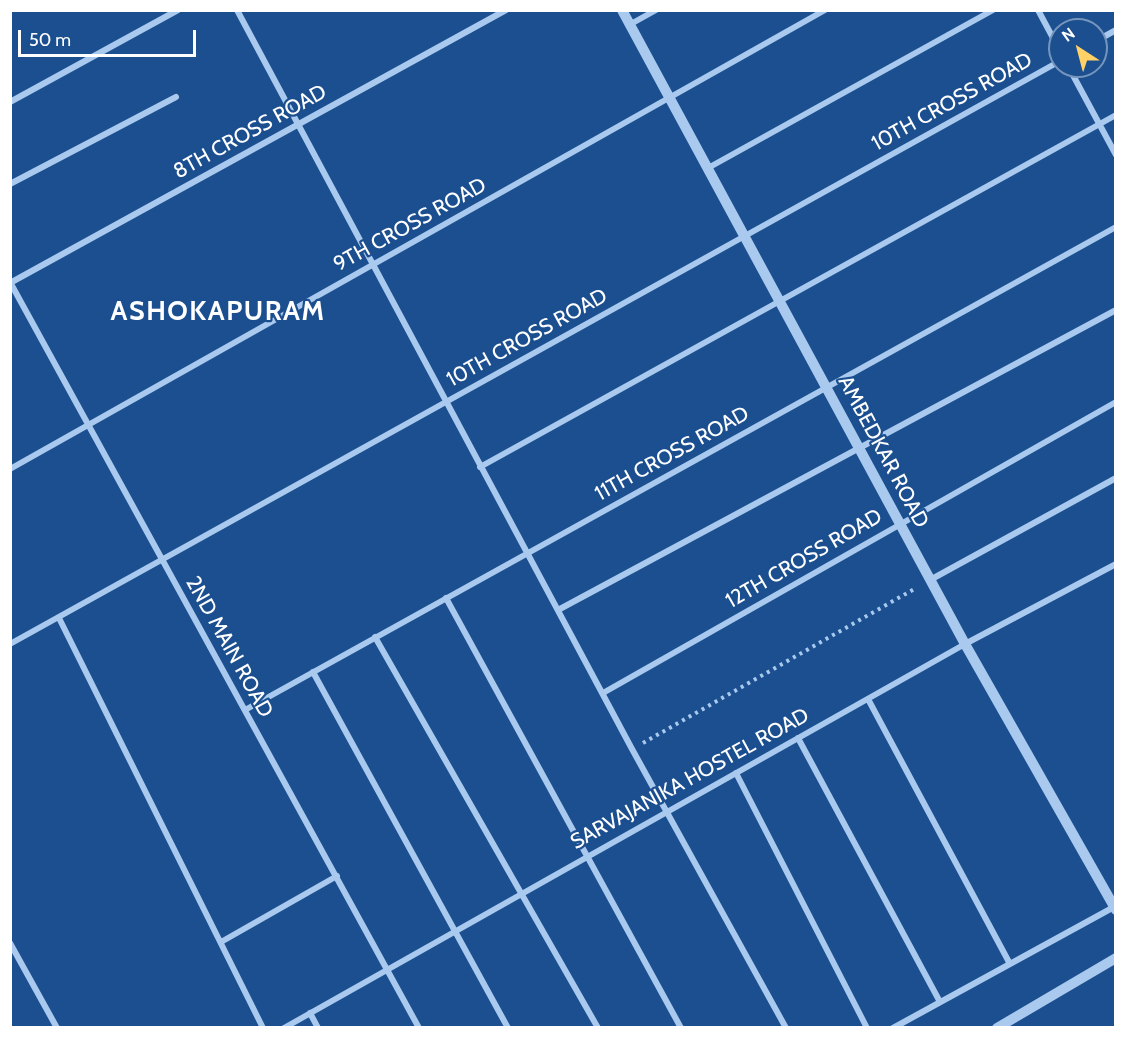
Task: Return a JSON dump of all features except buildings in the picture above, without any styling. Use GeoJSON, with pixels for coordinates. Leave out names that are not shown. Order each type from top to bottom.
{"type":"FeatureCollection","features":[{"type":"Feature","properties":{"kind":"street"},"geometry":{"type":"LineString","coordinates":[[10,102],[178,10]]}},
{"type":"Feature","properties":{"kind":"street"},"geometry":{"type":"LineString","coordinates":[[237,10],[632,749],[786,1028]]}},
{"type":"Feature","properties":{"kind":"street","name":"8TH CROSS ROAD"},"geometry":{"type":"LineString","coordinates":[[11,282],[506,10]]}},
{"type":"Feature","properties":{"kind":"street","name":"AMBEDKAR ROAD"},"geometry":{"type":"LineString","coordinates":[[622,10],[964,644],[1115,908]]}},
{"type":"Feature","properties":{"kind":"street"},"geometry":{"type":"LineString","coordinates":[[630,25],[656,10]]}},
{"type":"Feature","properties":{"kind":"street","name":"9TH CROSS ROAD"},"geometry":{"type":"LineString","coordinates":[[10,469],[825,10]]}},
{"type":"Feature","properties":{"kind":"street"},"geometry":{"type":"LineString","coordinates":[[708,168],[993,10]]}},
{"type":"Feature","properties":{"kind":"street"},"geometry":{"type":"LineString","coordinates":[[1038,10],[1048,29]]}},
{"type":"Feature","properties":{"kind":"street","name":"10TH CROSS ROAD"},"geometry":{"type":"LineString","coordinates":[[10,645],[1048,68]]}},
{"type":"Feature","properties":{"kind":"street"},"geometry":{"type":"LineString","coordinates":[[1074,78],[1116,155]]}},
{"type":"Feature","properties":{"kind":"street"},"geometry":{"type":"LineString","coordinates":[[10,184],[176,97]]}},
{"type":"Feature","properties":{"kind":"street"},"geometry":{"type":"LineString","coordinates":[[480,467],[1116,115]]}},
{"type":"Feature","properties":{"kind":"street","name":"11TH CROSS ROAD"},"geometry":{"type":"LineString","coordinates":[[245,710],[1116,227]]}},
{"type":"Feature","properties":{"kind":"street","name":"2ND MAIN ROAD"},"geometry":{"type":"LineString","coordinates":[[11,282],[419,1028]]}},
{"type":"Feature","properties":{"kind":"street"},"geometry":{"type":"LineString","coordinates":[[558,610],[860,450],[1116,310]]}},
{"type":"Feature","properties":{"kind":"street","name":"12TH CROSS ROAD"},"geometry":{"type":"LineString","coordinates":[[603,693],[899,523],[1116,402]]}},
{"type":"Feature","properties":{"kind":"street"},"geometry":{"type":"LineString","coordinates":[[930,580],[1116,478]]}},
{"type":"Feature","properties":{"kind":"street","name":"SARVAJANIKA HOSTEL ROAD"},"geometry":{"type":"LineString","coordinates":[[284,1028],[964,644],[1116,564]]}},
{"type":"Feature","properties":{"kind":"street"},"geometry":{"type":"LineString","coordinates":[[446,598],[681,1028]]}},
{"type":"Feature","properties":{"kind":"street"},"geometry":{"type":"LineString","coordinates":[[59,618],[263,1028]]}},
{"type":"Feature","properties":{"kind":"street"},"geometry":{"type":"LineString","coordinates":[[375,638],[523,892],[598,1028]]}},
{"type":"Feature","properties":{"kind":"street"},"geometry":{"type":"LineString","coordinates":[[313,672],[456,929],[508,1028]]}},
{"type":"Feature","properties":{"kind":"street"},"geometry":{"type":"LineString","coordinates":[[868,699],[1010,964]]}},
{"type":"Feature","properties":{"kind":"street"},"geometry":{"type":"LineString","coordinates":[[798,738],[940,1002]]}},
{"type":"Feature","properties":{"kind":"street"},"geometry":{"type":"LineString","coordinates":[[736,772],[867,1028]]}},
{"type":"Feature","properties":{"kind":"street"},"geometry":{"type":"LineString","coordinates":[[221,942],[337,876]]}},
{"type":"Feature","properties":{"kind":"street"},"geometry":{"type":"LineString","coordinates":[[893,1028],[1115,908]]}},
{"type":"Feature","properties":{"kind":"street"},"geometry":{"type":"LineString","coordinates":[[10,943],[57,1028]]}},
{"type":"Feature","properties":{"kind":"street"},"geometry":{"type":"LineString","coordinates":[[997,1028],[1116,958]]}},
{"type":"Feature","properties":{"kind":"street"},"geometry":{"type":"LineString","coordinates":[[310,1012],[318,1028]]}},
{"type":"Feature","properties":{"kind":"path"},"geometry":{"type":"LineString","coordinates":[[632,749],[930,580]]}},
{"type":"Feature","properties":{"kind":"district","name":"ASHOKAPURAM"},"geometry":{"type":"Point","coordinates":[218,312]}}]}
